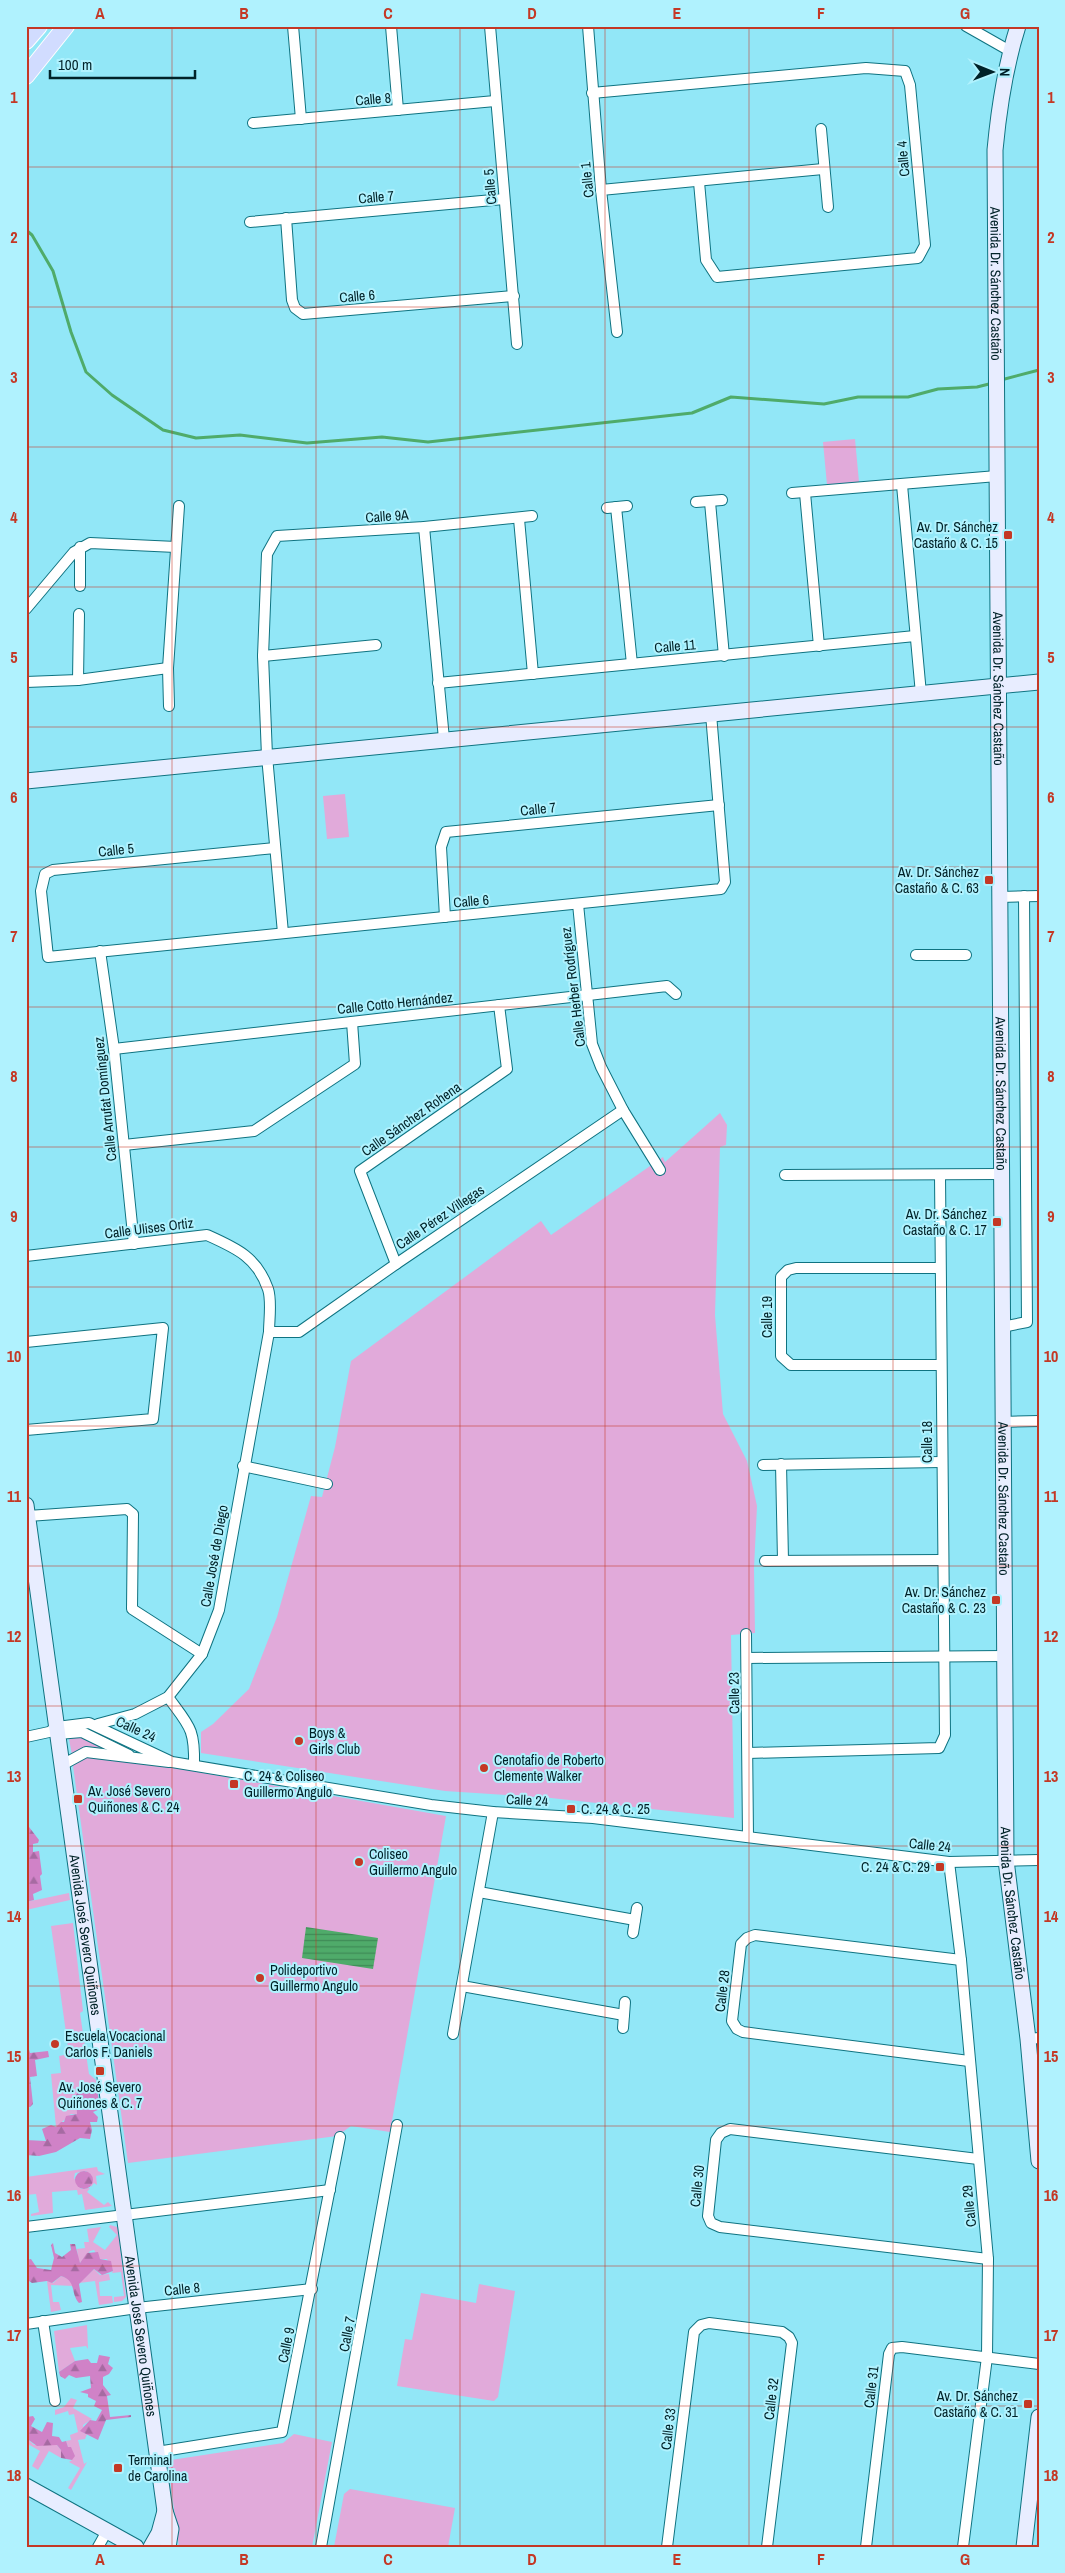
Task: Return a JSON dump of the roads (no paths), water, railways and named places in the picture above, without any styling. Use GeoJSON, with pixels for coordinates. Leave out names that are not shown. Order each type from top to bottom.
{"type":"FeatureCollection","features":[{"type":"Feature","properties":{"kind":"main road"},"geometry":{"type":"LineString","coordinates":[[26,41],[39,26]]}},
{"type":"Feature","properties":{"kind":"main road"},"geometry":{"type":"LineString","coordinates":[[26,76],[66,26]]}},
{"type":"Feature","properties":{"kind":"street"},"geometry":{"type":"LineString","coordinates":[[293,26],[301,119]]}},
{"type":"Feature","properties":{"kind":"street"},"geometry":{"type":"LineString","coordinates":[[391,26],[398,110]]}},
{"type":"Feature","properties":{"kind":"street","name":"Calle 5"},"geometry":{"type":"LineString","coordinates":[[490,26],[517,344]]}},
{"type":"Feature","properties":{"kind":"street","name":"Calle 1"},"geometry":{"type":"LineString","coordinates":[[588,26],[601,190],[617,332]]}},
{"type":"Feature","properties":{"kind":"street"},"geometry":{"type":"LineString","coordinates":[[966,26],[1010,51]]}},
{"type":"Feature","properties":{"kind":"street","name":"Avenida Dr. Sánchez Castaño"},"geometry":{"type":"LineString","coordinates":[[1018,26],[1010,51],[1000,100],[995,150],[998,369],[1002,1422],[1006,1860],[1034,2039],[1039,2161]]}},
{"type":"Feature","properties":{"kind":"street","name":"Calle 4"},"geometry":{"type":"LineString","coordinates":[[592,94],[866,68],[904,71],[910,85],[925,245],[918,258],[717,277],[706,260],[699,182]]}},
{"type":"Feature","properties":{"kind":"street","name":"Calle 8"},"geometry":{"type":"LineString","coordinates":[[252,123],[495,101]]}},
{"type":"Feature","properties":{"kind":"street"},"geometry":{"type":"LineString","coordinates":[[821,130],[823,169],[828,207]]}},
{"type":"Feature","properties":{"kind":"street"},"geometry":{"type":"LineString","coordinates":[[601,190],[823,169]]}},
{"type":"Feature","properties":{"kind":"street","name":"Calle 7"},"geometry":{"type":"LineString","coordinates":[[250,222],[504,199]]}},
{"type":"Feature","properties":{"kind":"street","name":"Calle 6"},"geometry":{"type":"LineString","coordinates":[[286,218],[292,300],[295,308],[303,314],[514,296]]}},
{"type":"Feature","properties":{"kind":"street"},"geometry":{"type":"LineString","coordinates":[[792,494],[997,476]]}},
{"type":"Feature","properties":{"kind":"street"},"geometry":{"type":"LineString","coordinates":[[902,485],[921,694]]}},
{"type":"Feature","properties":{"kind":"street"},"geometry":{"type":"LineString","coordinates":[[805,493],[820,646]]}},
{"type":"Feature","properties":{"kind":"street"},"geometry":{"type":"LineString","coordinates":[[696,502],[722,500]]}},
{"type":"Feature","properties":{"kind":"street"},"geometry":{"type":"LineString","coordinates":[[710,502],[724,656]]}},
{"type":"Feature","properties":{"kind":"street"},"geometry":{"type":"LineString","coordinates":[[169,706],[168,668],[179,506]]}},
{"type":"Feature","properties":{"kind":"street"},"geometry":{"type":"LineString","coordinates":[[617,507],[632,664]]}},
{"type":"Feature","properties":{"kind":"street","name":"Calle 9A"},"geometry":{"type":"LineString","coordinates":[[263,656],[267,554],[277,536],[424,527],[519,519],[532,516]]}},
{"type":"Feature","properties":{"kind":"street"},"geometry":{"type":"LineString","coordinates":[[519,519],[533,674]]}},
{"type":"Feature","properties":{"kind":"street"},"geometry":{"type":"LineString","coordinates":[[424,527],[444,739]]}},
{"type":"Feature","properties":{"kind":"street"},"geometry":{"type":"LineString","coordinates":[[26,609],[52,576],[80,547],[90,543],[176,547]]}},
{"type":"Feature","properties":{"kind":"street"},"geometry":{"type":"LineString","coordinates":[[80,547],[80,586]]}},
{"type":"Feature","properties":{"kind":"street"},"geometry":{"type":"LineString","coordinates":[[78,680],[80,614]]}},
{"type":"Feature","properties":{"kind":"street","name":"Calle 11"},"geometry":{"type":"LineString","coordinates":[[438,683],[915,636]]}},
{"type":"Feature","properties":{"kind":"street"},"geometry":{"type":"LineString","coordinates":[[283,933],[267,756],[263,656],[376,645]]}},
{"type":"Feature","properties":{"kind":"street"},"geometry":{"type":"LineString","coordinates":[[26,682],[78,680],[168,668]]}},
{"type":"Feature","properties":{"kind":"street"},"geometry":{"type":"LineString","coordinates":[[26,781],[1039,682]]}},
{"type":"Feature","properties":{"kind":"street","name":"Calle 6"},"geometry":{"type":"LineString","coordinates":[[48,957],[721,889],[725,882],[711,714]]}},
{"type":"Feature","properties":{"kind":"street","name":"Calle 7"},"geometry":{"type":"LineString","coordinates":[[445,917],[441,847],[446,832],[719,805]]}},
{"type":"Feature","properties":{"kind":"street","name":"Calle 5"},"geometry":{"type":"LineString","coordinates":[[48,957],[41,891],[45,874],[53,870],[275,848]]}},
{"type":"Feature","properties":{"kind":"street"},"geometry":{"type":"LineString","coordinates":[[1002,1327],[1027,1322],[1024,896]]}},
{"type":"Feature","properties":{"kind":"street"},"geometry":{"type":"LineString","coordinates":[[1000,897],[1039,896]]}},
{"type":"Feature","properties":{"kind":"street","name":"Calle Herber Rodríguez"},"geometry":{"type":"LineString","coordinates":[[578,904],[592,1044],[601,1067],[623,1110],[660,1170]]}},
{"type":"Feature","properties":{"kind":"street","name":"Calle Arrufat Domínguez"},"geometry":{"type":"LineString","coordinates":[[100,951],[114,1049],[134,1244]]}},
{"type":"Feature","properties":{"kind":"street"},"geometry":{"type":"LineString","coordinates":[[916,955],[966,955]]}},
{"type":"Feature","properties":{"kind":"street","name":"Calle Cotto Hernández"},"geometry":{"type":"LineString","coordinates":[[114,1049],[667,986],[676,994]]}},
{"type":"Feature","properties":{"kind":"street","name":"Calle Sánchez Rohena"},"geometry":{"type":"LineString","coordinates":[[396,1264],[360,1171],[507,1069],[499,1005]]}},
{"type":"Feature","properties":{"kind":"street"},"geometry":{"type":"LineString","coordinates":[[124,1145],[254,1131],[355,1064],[352,1022]]}},
{"type":"Feature","properties":{"kind":"street","name":"Calle Pérez Villegas"},"geometry":{"type":"LineString","coordinates":[[269,1332],[299,1332],[623,1110]]}},
{"type":"Feature","properties":{"kind":"street"},"geometry":{"type":"LineString","coordinates":[[785,1175],[1001,1174]]}},
{"type":"Feature","properties":{"kind":"street","name":"Calle 18"},"geometry":{"type":"LineString","coordinates":[[748,1753],[939,1748],[945,1735],[939,1268],[940,1175]]}},
{"type":"Feature","properties":{"kind":"street","name":"Calle Ulises Ortiz"},"geometry":{"type":"LineString","coordinates":[[26,1256],[206,1235],[233,1246],[251,1257],[269,1290],[269,1332]]}},
{"type":"Feature","properties":{"kind":"street","name":"Calle 19"},"geometry":{"type":"LineString","coordinates":[[939,1268],[796,1268],[788,1270],[780,1277],[781,1356],[791,1365],[940,1365]]}},
{"type":"Feature","properties":{"kind":"street"},"geometry":{"type":"LineString","coordinates":[[26,1342],[163,1328],[153,1419],[26,1430]]}},
{"type":"Feature","properties":{"kind":"street","name":"Calle José de Diego"},"geometry":{"type":"LineString","coordinates":[[98,1724],[135,1714],[168,1697],[202,1654],[219,1610],[243,1466],[269,1332]]}},
{"type":"Feature","properties":{"kind":"street"},"geometry":{"type":"LineString","coordinates":[[1002,1422],[1039,1421]]}},
{"type":"Feature","properties":{"kind":"street"},"geometry":{"type":"LineString","coordinates":[[763,1465],[941,1462]]}},
{"type":"Feature","properties":{"kind":"street"},"geometry":{"type":"LineString","coordinates":[[781,1464],[783,1560]]}},
{"type":"Feature","properties":{"kind":"street"},"geometry":{"type":"LineString","coordinates":[[243,1466],[327,1484]]}},
{"type":"Feature","properties":{"kind":"street"},"geometry":{"type":"LineString","coordinates":[[27,1511],[127,1508],[133,1514],[132,1609],[202,1654]]}},
{"type":"Feature","properties":{"kind":"street","name":"Avenida José Severo Quiñones"},"geometry":{"type":"LineString","coordinates":[[27,1511],[165,2512],[171,2529],[168,2547]]}},
{"type":"Feature","properties":{"kind":"street"},"geometry":{"type":"LineString","coordinates":[[765,1561],[942,1560]]}},
{"type":"Feature","properties":{"kind":"street"},"geometry":{"type":"LineString","coordinates":[[746,1634],[747,1658]]}},
{"type":"Feature","properties":{"kind":"street","name":"Calle 23"},"geometry":{"type":"LineString","coordinates":[[748,1837],[747,1658],[1004,1656]]}},
{"type":"Feature","properties":{"kind":"street"},"geometry":{"type":"LineString","coordinates":[[168,1697],[190,1728],[195,1741],[194,1766]]}},
{"type":"Feature","properties":{"kind":"street","name":"Calle 24"},"geometry":{"type":"LineString","coordinates":[[58,1731],[89,1723],[172,1762],[386,1798],[493,1812],[593,1818],[948,1862],[1039,1860]]}},
{"type":"Feature","properties":{"kind":"street"},"geometry":{"type":"LineString","coordinates":[[26,1737],[58,1731],[82,1732],[135,1758]]}},
{"type":"Feature","properties":{"kind":"street"},"geometry":{"type":"LineString","coordinates":[[62,1765],[86,1752],[172,1762]]}},
{"type":"Feature","properties":{"kind":"street"},"geometry":{"type":"LineString","coordinates":[[453,2034],[493,1812]]}},
{"type":"Feature","properties":{"kind":"street","name":"Calle 29"},"geometry":{"type":"LineString","coordinates":[[948,1862],[961,1960],[988,2259],[987,2357],[963,2547]]}},
{"type":"Feature","properties":{"kind":"street"},"geometry":{"type":"LineString","coordinates":[[479,1892],[635,1920]]}},
{"type":"Feature","properties":{"kind":"street"},"geometry":{"type":"LineString","coordinates":[[633,1933],[637,1908]]}},
{"type":"Feature","properties":{"kind":"street","name":"Calle 28"},"geometry":{"type":"LineString","coordinates":[[961,1960],[755,1935],[747,1938],[741,1944],[732,2021],[737,2030],[743,2032],[969,2061]]}},
{"type":"Feature","properties":{"kind":"street"},"geometry":{"type":"LineString","coordinates":[[462,1986],[624,2015]]}},
{"type":"Feature","properties":{"kind":"street"},"geometry":{"type":"LineString","coordinates":[[623,2028],[625,2002]]}},
{"type":"Feature","properties":{"kind":"street","name":"Calle 7"},"geometry":{"type":"LineString","coordinates":[[321,2547],[397,2125]]}},
{"type":"Feature","properties":{"kind":"street","name":"Calle 30"},"geometry":{"type":"LineString","coordinates":[[978,2159],[730,2129],[720,2134],[716,2140],[708,2216],[711,2223],[720,2227],[988,2259]]}},
{"type":"Feature","properties":{"kind":"street","name":"Calle 9"},"geometry":{"type":"LineString","coordinates":[[157,2452],[282,2432],[312,2289],[340,2137]]}},
{"type":"Feature","properties":{"kind":"street"},"geometry":{"type":"LineString","coordinates":[[26,2227],[330,2190]]}},
{"type":"Feature","properties":{"kind":"street","name":"Calle 8"},"geometry":{"type":"LineString","coordinates":[[26,2324],[137,2308],[312,2289]]}},
{"type":"Feature","properties":{"kind":"street"},"geometry":{"type":"LineString","coordinates":[[43,2321],[55,2400]]}},
{"type":"Feature","properties":{"kind":"street","name":"Calle 33"},"geometry":{"type":"LineString","coordinates":[[667,2547],[694,2332],[701,2325],[709,2323]]}},
{"type":"Feature","properties":{"kind":"street","name":"Calle 32"},"geometry":{"type":"LineString","coordinates":[[709,2323],[782,2332],[789,2337],[792,2343],[768,2547]]}},
{"type":"Feature","properties":{"kind":"street","name":"Calle 31"},"geometry":{"type":"LineString","coordinates":[[866,2547],[888,2354],[892,2348],[902,2347],[1039,2364]]}},
{"type":"Feature","properties":{"kind":"street"},"geometry":{"type":"LineString","coordinates":[[1024,2547],[1035,2475],[1039,2417]]}},
{"type":"Feature","properties":{"kind":"street"},"geometry":{"type":"LineString","coordinates":[[26,2486],[136,2547]]}},
{"type":"Feature","properties":{"kind":"street","name":"Avenida José Severo Quiñones"},"geometry":{"type":"LineString","coordinates":[[151,2547],[159,2533],[165,2512]]}},
{"type":"Feature","properties":{"kind":"street"},"geometry":{"type":"LineString","coordinates":[[98,2547],[107,2531]]}},
{"type":"Feature","properties":{"kind":"waterway"},"geometry":{"type":"LineString","coordinates":[[26,230],[32,235],[53,271],[71,332],[86,372],[112,395],[163,430],[196,438],[240,435],[307,443],[382,437],[428,442],[692,413],[731,397],[824,404],[858,397],[908,397],[938,389],[977,387],[993,383]]}},
{"type":"Feature","properties":{"kind":"waterway"},"geometry":{"type":"LineString","coordinates":[[1001,380],[1039,370]]}},
{"type":"Feature","properties":{"kind":"place","name":"Av. Dr. Sánchez Castaño & C. 15"},"geometry":{"type":"Point","coordinates":[1008,535]}},
{"type":"Feature","properties":{"kind":"place","name":"Av. Dr. Sánchez Castaño & C. 63"},"geometry":{"type":"Point","coordinates":[989,880]}},
{"type":"Feature","properties":{"kind":"place","name":"Av. Dr. Sánchez Castaño & C. 17"},"geometry":{"type":"Point","coordinates":[997,1222]}},
{"type":"Feature","properties":{"kind":"place","name":"Av. Dr. Sánchez Castaño & C. 23"},"geometry":{"type":"Point","coordinates":[996,1600]}},
{"type":"Feature","properties":{"kind":"place","name":"Boys & Girls Club"},"geometry":{"type":"Point","coordinates":[299,1741]}},
{"type":"Feature","properties":{"kind":"place","name":"Cenotafio de Roberto Clemente Walker"},"geometry":{"type":"Point","coordinates":[484,1768]}},
{"type":"Feature","properties":{"kind":"place","name":"C. 24 & Coliseo Guillermo Angulo"},"geometry":{"type":"Point","coordinates":[234,1784]}},
{"type":"Feature","properties":{"kind":"place","name":"Av. José Severo Quiñones & C. 24"},"geometry":{"type":"Point","coordinates":[78,1799]}},
{"type":"Feature","properties":{"kind":"place","name":"C. 24 & C. 25"},"geometry":{"type":"Point","coordinates":[571,1809]}},
{"type":"Feature","properties":{"kind":"place","name":"Coliseo Guillermo Angulo"},"geometry":{"type":"Point","coordinates":[359,1862]}},
{"type":"Feature","properties":{"kind":"place","name":"C. 24 & C. 29"},"geometry":{"type":"Point","coordinates":[940,1867]}},
{"type":"Feature","properties":{"kind":"place","name":"Polideportivo Guillermo Angulo"},"geometry":{"type":"Point","coordinates":[260,1978]}},
{"type":"Feature","properties":{"kind":"place","name":"Escuela Vocacional Carlos F. Daniels"},"geometry":{"type":"Point","coordinates":[55,2044]}},
{"type":"Feature","properties":{"kind":"place","name":"Av. José Severo Quiñones & C. 7"},"geometry":{"type":"Point","coordinates":[100,2071]}},
{"type":"Feature","properties":{"kind":"place","name":"Av. Dr. Sánchez Castaño & C. 31"},"geometry":{"type":"Point","coordinates":[1028,2404]}},
{"type":"Feature","properties":{"kind":"place","name":"Terminal de Carolina"},"geometry":{"type":"Point","coordinates":[118,2468]}}]}
